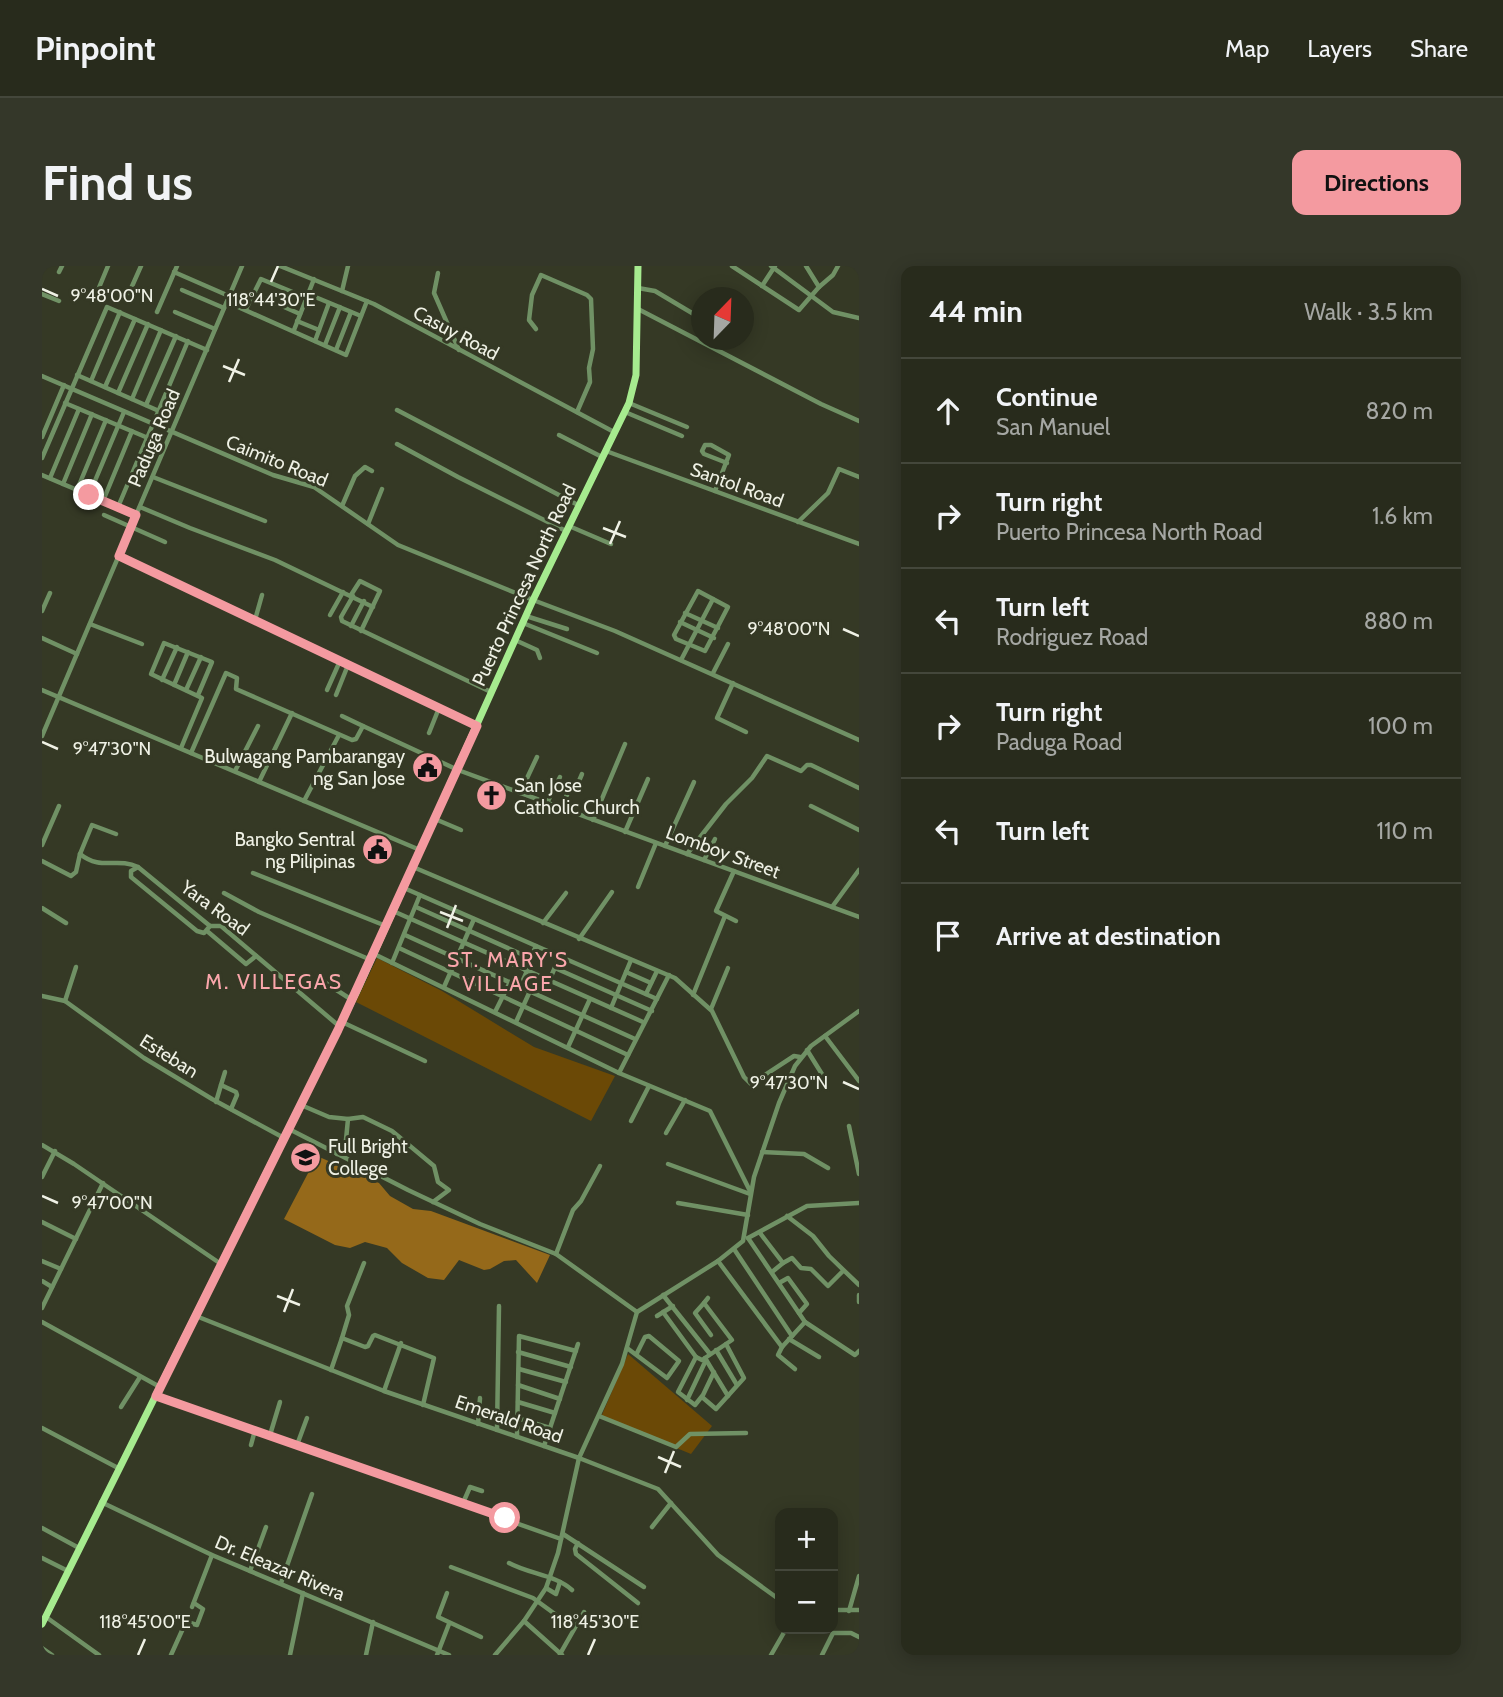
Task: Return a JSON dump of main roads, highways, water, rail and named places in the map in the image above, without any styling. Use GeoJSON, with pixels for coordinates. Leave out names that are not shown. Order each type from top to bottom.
{"type":"FeatureCollection","features":[{"type":"Feature","properties":{"kind":"main road","name":"Puerto Princesa North Road"},"geometry":{"type":"LineString","coordinates":[[44,1620],[373,957],[533,600],[629,403],[636,375],[638,266]]}},
{"type":"Feature","properties":{"kind":"place","name":"Bulwagang Pambarangay ng San Jose"},"geometry":{"type":"Point","coordinates":[428,767]}},
{"type":"Feature","properties":{"kind":"place","name":"San Jose Catholic Church"},"geometry":{"type":"Point","coordinates":[491,796]}},
{"type":"Feature","properties":{"kind":"place","name":"Bangko Sentral ng Pilipinas"},"geometry":{"type":"Point","coordinates":[378,850]}},
{"type":"Feature","properties":{"kind":"place","name":"Full Bright College"},"geometry":{"type":"Point","coordinates":[305,1157]}},
{"type":"Feature","properties":{"kind":"district","name":"ST. MARY'S VILLAGE"},"geometry":{"type":"Point","coordinates":[508,971]}},
{"type":"Feature","properties":{"kind":"district","name":"M. VILLEGAS"},"geometry":{"type":"Point","coordinates":[274,981]}}]}
